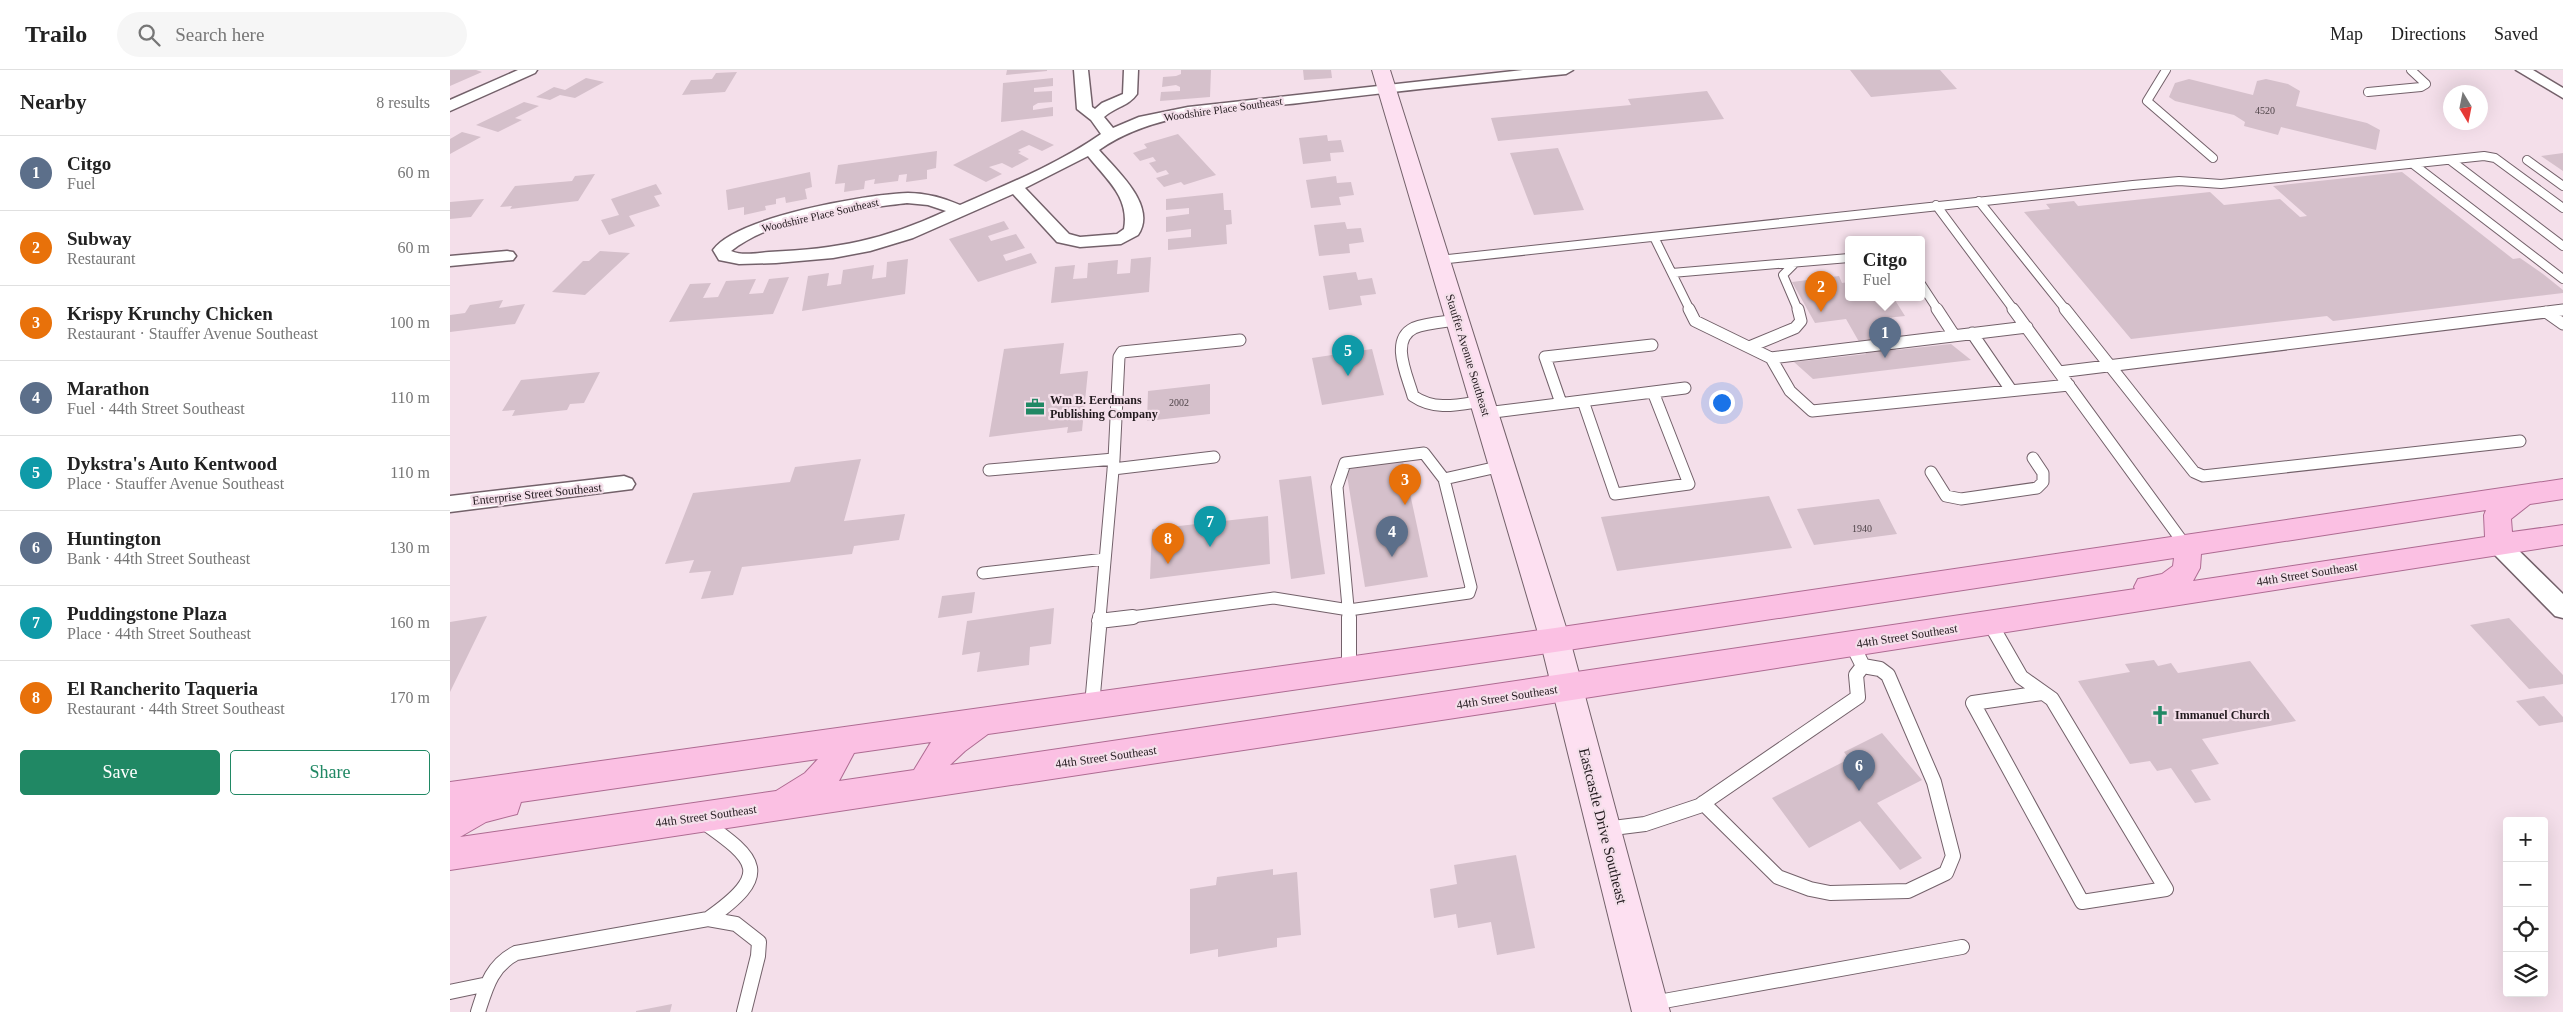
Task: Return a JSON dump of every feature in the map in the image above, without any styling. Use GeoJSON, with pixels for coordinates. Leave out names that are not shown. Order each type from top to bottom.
{"type":"FeatureCollection","features":[{"type":"Feature","properties":{"kind":"main road"},"geometry":{"type":"LineString","coordinates":[[450,797],[1555,640],[2563,489]]}},
{"type":"Feature","properties":{"kind":"main road"},"geometry":{"type":"LineString","coordinates":[[2499,545],[2497,516],[2524,494]]}},
{"type":"Feature","properties":{"kind":"main road","name":"44th Street Southeast"},"geometry":{"type":"LineString","coordinates":[[450,854],[1567,688],[1858,655],[1990,623],[2563,535]]}},
{"type":"Feature","properties":{"kind":"main road"},"geometry":{"type":"LineString","coordinates":[[2037,617],[2055,600],[2166,585],[2181,576],[2188,561],[2185,545]]}},
{"type":"Feature","properties":{"kind":"main road"},"geometry":{"type":"LineString","coordinates":[[927,783],[929,770],[936,759],[958,736],[983,721]]}},
{"type":"Feature","properties":{"kind":"main road"},"geometry":{"type":"LineString","coordinates":[[762,808],[796,796],[818,782],[835,763],[844,740]]}},
{"type":"Feature","properties":{"kind":"main road"},"geometry":{"type":"LineString","coordinates":[[450,825],[480,808],[708,761]]}},
{"type":"Feature","properties":{"kind":"street"},"geometry":{"type":"LineString","coordinates":[[450,106],[530,70]]}},
{"type":"Feature","properties":{"kind":"street"},"geometry":{"type":"LineString","coordinates":[[1081,70],[1085,109],[1096,116],[1110,135]]}},
{"type":"Feature","properties":{"kind":"street"},"geometry":{"type":"LineString","coordinates":[[1096,116],[1107,106],[1126,99],[1130,94],[1131,70]]}},
{"type":"Feature","properties":{"kind":"street","name":"Woodshire Place Southeast"},"geometry":{"type":"LineString","coordinates":[[960,211],[926,198],[877,201],[772,225],[729,242],[722,250],[725,256],[738,259],[826,252],[886,241],[920,230],[1015,187],[1090,149],[1110,135],[1144,120],[1384,79],[1566,70]]}},
{"type":"Feature","properties":{"kind":"street"},"geometry":{"type":"LineString","coordinates":[[2523,70],[2563,94]]}},
{"type":"Feature","properties":{"kind":"street","name":"Stauffer Avenue Southeast"},"geometry":{"type":"LineString","coordinates":[[1384,79],[1555,640]]}},
{"type":"Feature","properties":{"kind":"street"},"geometry":{"type":"LineString","coordinates":[[1015,187],[1064,238],[1080,242],[1121,238],[1132,230],[1135,216],[1131,199],[1090,149]]}},
{"type":"Feature","properties":{"kind":"street"},"geometry":{"type":"LineString","coordinates":[[450,261],[507,256]]}},
{"type":"Feature","properties":{"kind":"street","name":"Enterprise Street Southeast"},"geometry":{"type":"LineString","coordinates":[[450,504],[624,484]]}},
{"type":"Feature","properties":{"kind":"street"},"geometry":{"type":"LineString","coordinates":[[2499,545],[2563,609]]}},
{"type":"Feature","properties":{"kind":"street","name":"Eastcastle Drive Southeast"},"geometry":{"type":"LineString","coordinates":[[1555,640],[1650,1008]]}},
{"type":"Feature","properties":{"kind":"lane"},"geometry":{"type":"LineString","coordinates":[[2166,70],[2147,101],[2213,158]]}},
{"type":"Feature","properties":{"kind":"lane"},"geometry":{"type":"LineString","coordinates":[[2368,92],[2421,87],[2426,84],[2411,70]]}},
{"type":"Feature","properties":{"kind":"lane"},"geometry":{"type":"LineString","coordinates":[[1439,260],[1936,205],[2179,181],[2221,184],[2484,156],[2495,158],[2563,208]]}},
{"type":"Feature","properties":{"kind":"lane"},"geometry":{"type":"LineString","coordinates":[[2450,160],[2563,246]]}},
{"type":"Feature","properties":{"kind":"lane"},"geometry":{"type":"LineString","coordinates":[[2527,160],[2563,186]]}},
{"type":"Feature","properties":{"kind":"lane"},"geometry":{"type":"LineString","coordinates":[[2413,164],[2563,279]]}},
{"type":"Feature","properties":{"kind":"lane"},"geometry":{"type":"LineString","coordinates":[[1980,201],[2189,466],[2203,476],[2218,476],[2520,441]]}},
{"type":"Feature","properties":{"kind":"lane"},"geometry":{"type":"LineString","coordinates":[[1936,205],[2185,545]]}},
{"type":"Feature","properties":{"kind":"lane"},"geometry":{"type":"LineString","coordinates":[[1654,236],[1695,320],[1771,358],[1790,391],[1812,411],[2069,385]]}},
{"type":"Feature","properties":{"kind":"lane"},"geometry":{"type":"LineString","coordinates":[[1672,273],[1781,262],[1794,264],[1845,258]]}},
{"type":"Feature","properties":{"kind":"lane"},"geometry":{"type":"LineString","coordinates":[[1749,347],[1795,328],[1801,322],[1800,313],[1784,284],[1783,275],[1794,264]]}},
{"type":"Feature","properties":{"kind":"lane"},"geometry":{"type":"LineString","coordinates":[[1925,290],[1954,335]]}},
{"type":"Feature","properties":{"kind":"lane"},"geometry":{"type":"LineString","coordinates":[[2059,372],[2563,310]]}},
{"type":"Feature","properties":{"kind":"lane"},"geometry":{"type":"LineString","coordinates":[[2546,312],[2563,324]]}},
{"type":"Feature","properties":{"kind":"lane"},"geometry":{"type":"LineString","coordinates":[[1457,320],[1414,328],[1403,337],[1400,349],[1413,396],[1425,404],[1444,407],[1561,404],[1685,388]]}},
{"type":"Feature","properties":{"kind":"lane"},"geometry":{"type":"LineString","coordinates":[[1771,358],[1954,335],[2027,328]]}},
{"type":"Feature","properties":{"kind":"lane"},"geometry":{"type":"LineString","coordinates":[[1972,334],[2011,390]]}},
{"type":"Feature","properties":{"kind":"lane"},"geometry":{"type":"LineString","coordinates":[[1092,705],[1113,464],[1119,357],[1122,352],[1240,340]]}},
{"type":"Feature","properties":{"kind":"lane"},"geometry":{"type":"LineString","coordinates":[[1561,404],[1545,357],[1652,345]]}},
{"type":"Feature","properties":{"kind":"lane"},"geometry":{"type":"LineString","coordinates":[[1583,400],[1615,494],[1689,484],[1653,392]]}},
{"type":"Feature","properties":{"kind":"lane"},"geometry":{"type":"LineString","coordinates":[[1099,621],[1274,598],[1349,610],[1464,594],[1471,591],[1444,479],[1424,453],[1345,463],[1337,487],[1349,610],[1349,669]]}},
{"type":"Feature","properties":{"kind":"lane"},"geometry":{"type":"LineString","coordinates":[[989,470],[1214,457]]}},
{"type":"Feature","properties":{"kind":"lane"},"geometry":{"type":"LineString","coordinates":[[1931,472],[1946,496],[1961,499],[2037,488],[2043,482],[2043,473],[2033,458]]}},
{"type":"Feature","properties":{"kind":"lane"},"geometry":{"type":"LineString","coordinates":[[1444,479],[1502,466]]}},
{"type":"Feature","properties":{"kind":"lane"},"geometry":{"type":"LineString","coordinates":[[983,572],[1105,559]]}},
{"type":"Feature","properties":{"kind":"lane"},"geometry":{"type":"LineString","coordinates":[[1990,623],[2021,677],[2052,699],[2166,889],[2082,902],[1973,703],[2042,693]]}},
{"type":"Feature","properties":{"kind":"lane"},"geometry":{"type":"LineString","coordinates":[[1604,829],[1645,824],[1704,803],[1858,697],[1856,675],[1858,655],[1888,675],[1934,782],[1952,856],[1946,873],[1908,891],[1830,893],[1810,890],[1778,877],[1704,803]]}},
{"type":"Feature","properties":{"kind":"lane"},"geometry":{"type":"LineString","coordinates":[[698,817],[746,855],[750,872],[747,884],[738,896],[708,919]]}},
{"type":"Feature","properties":{"kind":"lane"},"geometry":{"type":"LineString","coordinates":[[478,1012],[495,964],[503,958],[516,953],[708,919],[728,920],[746,928],[759,942],[758,956],[744,1012]]}},
{"type":"Feature","properties":{"kind":"lane"},"geometry":{"type":"LineString","coordinates":[[1650,1008],[1962,947]]}},
{"type":"Feature","properties":{"kind":"lane"},"geometry":{"type":"LineString","coordinates":[[450,992],[488,984]]}},
{"type":"Feature","properties":{"kind":"building"},"geometry":{"type":"Polygon","coordinates":[[[450,70],[476,70],[482,72],[450,86],[450,70]]]}},
{"type":"Feature","properties":{"kind":"building"},"geometry":{"type":"Polygon","coordinates":[[[1007,70],[1047,70],[1047,71],[1006,75],[1007,70]]]}},
{"type":"Feature","properties":{"kind":"building"},"geometry":{"type":"Polygon","coordinates":[[[1181,70],[1211,70],[1210,97],[1160,101],[1161,92],[1180,91],[1180,87],[1176,85],[1162,87],[1163,77],[1176,76],[1181,74],[1181,70]]]}},
{"type":"Feature","properties":{"kind":"building"},"geometry":{"type":"Polygon","coordinates":[[[1303,70],[1331,70],[1332,78],[1304,80],[1303,70]]]}},
{"type":"Feature","properties":{"kind":"building"},"geometry":{"type":"Polygon","coordinates":[[[1850,70],[1940,70],[1957,89],[1871,97],[1850,70]]]}},
{"type":"Feature","properties":{"kind":"building"},"geometry":{"type":"Polygon","coordinates":[[[737,72],[725,92],[682,95],[691,80],[712,79],[716,73],[737,72]]]}},
{"type":"Feature","properties":{"kind":"building"},"geometry":{"type":"Polygon","coordinates":[[[586,78],[604,82],[575,98],[560,95],[550,100],[536,97],[554,87],[565,90],[586,78]]]}},
{"type":"Feature","properties":{"kind":"building"},"geometry":{"type":"Polygon","coordinates":[[[1053,78],[1053,86],[1034,88],[1034,92],[1052,91],[1052,102],[1038,103],[1033,106],[1033,110],[1053,107],[1053,116],[1001,122],[1003,83],[1053,78]]]}},
{"type":"Feature","properties":{"kind":"building"},"geometry":{"type":"Polygon","coordinates":[[[2189,79],[2253,95],[2257,81],[2266,79],[2288,84],[2300,91],[2296,106],[2367,123],[2380,130],[2376,150],[2281,127],[2278,135],[2244,126],[2245,122],[2234,115],[2175,101],[2169,97],[2175,83],[2189,79]]]}},
{"type":"Feature","properties":{"kind":"building"},"geometry":{"type":"Polygon","coordinates":[[[1707,91],[1724,119],[1498,141],[1491,118],[1631,105],[1628,99],[1707,91]]]}},
{"type":"Feature","properties":{"kind":"building"},"geometry":{"type":"Polygon","coordinates":[[[524,102],[539,106],[515,118],[522,120],[498,132],[476,125],[524,102]]]}},
{"type":"Feature","properties":{"kind":"building"},"geometry":{"type":"Polygon","coordinates":[[[1022,130],[1054,145],[1042,151],[1029,145],[1018,150],[1021,152],[1018,153],[1029,159],[1012,168],[1002,163],[989,167],[1002,174],[986,182],[953,165],[1022,130]]]}},
{"type":"Feature","properties":{"kind":"building"},"geometry":{"type":"Polygon","coordinates":[[[462,132],[481,137],[450,154],[450,139],[462,132]]]}},
{"type":"Feature","properties":{"kind":"building"},"geometry":{"type":"Polygon","coordinates":[[[1178,134],[1216,175],[1184,185],[1181,182],[1164,187],[1156,178],[1169,174],[1166,170],[1157,173],[1149,163],[1156,161],[1153,157],[1140,161],[1133,153],[1147,148],[1144,144],[1178,134]]]}},
{"type":"Feature","properties":{"kind":"building"},"geometry":{"type":"Polygon","coordinates":[[[1327,135],[1328,141],[1341,140],[1344,152],[1330,153],[1331,161],[1303,164],[1299,138],[1327,135]]]}},
{"type":"Feature","properties":{"kind":"building"},"geometry":{"type":"Polygon","coordinates":[[[1558,148],[1584,210],[1534,215],[1510,153],[1558,148]]]}},
{"type":"Feature","properties":{"kind":"building"},"geometry":{"type":"Polygon","coordinates":[[[937,151],[936,168],[927,170],[927,179],[906,182],[907,174],[899,175],[898,181],[874,184],[875,179],[865,181],[864,189],[844,192],[845,183],[835,184],[838,165],[937,151]]]}},
{"type":"Feature","properties":{"kind":"building"},"geometry":{"type":"Polygon","coordinates":[[[2563,153],[2563,171],[2541,156],[2563,153]]]}},
{"type":"Feature","properties":{"kind":"building"},"geometry":{"type":"Polygon","coordinates":[[[810,172],[812,187],[805,189],[807,199],[786,203],[785,197],[776,199],[776,204],[765,206],[766,210],[744,215],[744,207],[728,210],[726,190],[810,172]]]}},
{"type":"Feature","properties":{"kind":"building"},"geometry":{"type":"Polygon","coordinates":[[[2402,172],[2513,259],[2520,258],[2543,274],[2563,290],[2563,293],[2333,321],[2327,316],[2131,339],[2024,212],[2050,209],[2046,204],[2074,201],[2078,206],[2210,192],[2224,205],[2280,199],[2300,217],[2307,216],[2273,186],[2402,172]]]}},
{"type":"Feature","properties":{"kind":"building"},"geometry":{"type":"Polygon","coordinates":[[[595,174],[578,201],[510,209],[512,206],[500,207],[515,186],[572,181],[575,176],[595,174]]]}},
{"type":"Feature","properties":{"kind":"building"},"geometry":{"type":"Polygon","coordinates":[[[1336,176],[1337,183],[1351,182],[1354,195],[1339,197],[1341,205],[1311,208],[1306,180],[1336,176]]]}},
{"type":"Feature","properties":{"kind":"building"},"geometry":{"type":"Polygon","coordinates":[[[656,184],[662,194],[654,196],[660,206],[629,216],[635,226],[609,235],[601,220],[619,215],[611,199],[656,184]]]}},
{"type":"Feature","properties":{"kind":"building"},"geometry":{"type":"Polygon","coordinates":[[[1223,193],[1224,210],[1231,210],[1232,224],[1226,225],[1227,244],[1168,250],[1168,239],[1191,237],[1191,229],[1166,232],[1166,217],[1189,214],[1189,208],[1166,210],[1166,199],[1223,193]]]}},
{"type":"Feature","properties":{"kind":"building"},"geometry":{"type":"Polygon","coordinates":[[[484,199],[471,217],[450,219],[450,202],[484,199]]]}},
{"type":"Feature","properties":{"kind":"building"},"geometry":{"type":"Polygon","coordinates":[[[1004,221],[1009,229],[988,236],[991,241],[1016,234],[1025,248],[1003,255],[1006,261],[1031,253],[1037,263],[978,282],[949,239],[1004,221]]]}},
{"type":"Feature","properties":{"kind":"building"},"geometry":{"type":"Polygon","coordinates":[[[1345,222],[1347,229],[1361,228],[1364,242],[1349,244],[1350,253],[1319,256],[1314,225],[1345,222]]]}},
{"type":"Feature","properties":{"kind":"building"},"geometry":{"type":"Polygon","coordinates":[[[600,251],[630,253],[585,295],[552,292],[583,261],[589,261],[600,251]]]}},
{"type":"Feature","properties":{"kind":"building"},"geometry":{"type":"Polygon","coordinates":[[[1151,257],[1149,292],[1051,303],[1055,267],[1075,265],[1073,279],[1087,278],[1088,263],[1118,260],[1117,274],[1130,273],[1131,259],[1151,257]]]}},
{"type":"Feature","properties":{"kind":"building"},"geometry":{"type":"Polygon","coordinates":[[[908,259],[905,294],[802,311],[808,276],[829,273],[827,286],[841,284],[843,270],[874,265],[872,279],[886,277],[887,262],[908,259]]]}},
{"type":"Feature","properties":{"kind":"building"},"geometry":{"type":"Polygon","coordinates":[[[1356,272],[1358,280],[1372,278],[1376,294],[1360,296],[1362,305],[1329,310],[1323,276],[1356,272]]]}},
{"type":"Feature","properties":{"kind":"building"},"geometry":{"type":"Polygon","coordinates":[[[1839,276],[1842,283],[1845,283],[1845,301],[1896,301],[1905,316],[1877,319],[1896,350],[1951,344],[1971,360],[1813,379],[1794,362],[1866,354],[1846,319],[1815,323],[1792,282],[1839,276]]]}},
{"type":"Feature","properties":{"kind":"building"},"geometry":{"type":"Polygon","coordinates":[[[789,277],[773,314],[669,322],[690,284],[711,283],[703,298],[718,297],[726,281],[756,279],[749,294],[763,293],[769,279],[789,277]]]}},
{"type":"Feature","properties":{"kind":"building"},"geometry":{"type":"Polygon","coordinates":[[[503,300],[499,308],[525,304],[515,324],[450,332],[450,315],[465,313],[470,305],[503,300]]]}},
{"type":"Feature","properties":{"kind":"building"},"geometry":{"type":"Polygon","coordinates":[[[1064,343],[1060,374],[1088,371],[1082,431],[1067,433],[1068,427],[989,437],[1004,349],[1064,343]]]}},
{"type":"Feature","properties":{"kind":"building"},"geometry":{"type":"Polygon","coordinates":[[[1372,349],[1384,395],[1322,405],[1312,358],[1372,349]]]}},
{"type":"Feature","properties":{"kind":"building"},"geometry":{"type":"Polygon","coordinates":[[[600,372],[584,403],[570,404],[567,410],[512,416],[515,410],[502,411],[521,380],[600,372]]]}},
{"type":"Feature","properties":{"kind":"building"},"geometry":{"type":"Polygon","coordinates":[[[1210,384],[1210,414],[1147,421],[1148,391],[1210,384]]]}},
{"type":"Feature","properties":{"kind":"building"},"geometry":{"type":"Polygon","coordinates":[[[861,459],[844,521],[905,514],[899,540],[854,546],[852,554],[742,567],[733,595],[701,599],[711,571],[689,573],[694,560],[665,564],[693,493],[790,482],[795,467],[861,459]]]}},
{"type":"Feature","properties":{"kind":"building"},"geometry":{"type":"Polygon","coordinates":[[[1403,461],[1428,577],[1365,587],[1346,469],[1403,461]]]}},
{"type":"Feature","properties":{"kind":"building"},"geometry":{"type":"Polygon","coordinates":[[[1311,476],[1325,574],[1291,579],[1279,480],[1311,476]]]}},
{"type":"Feature","properties":{"kind":"building"},"geometry":{"type":"Polygon","coordinates":[[[1769,496],[1792,548],[1617,571],[1601,517],[1769,496]]]}},
{"type":"Feature","properties":{"kind":"building"},"geometry":{"type":"Polygon","coordinates":[[[1879,499],[1897,534],[1814,545],[1797,509],[1879,499]]]}},
{"type":"Feature","properties":{"kind":"building"},"geometry":{"type":"Polygon","coordinates":[[[1268,516],[1270,564],[1150,579],[1152,529],[1268,516]]]}},
{"type":"Feature","properties":{"kind":"building"},"geometry":{"type":"Polygon","coordinates":[[[975,592],[972,613],[938,618],[942,596],[975,592]]]}},
{"type":"Feature","properties":{"kind":"building"},"geometry":{"type":"Polygon","coordinates":[[[1054,608],[1051,644],[1030,647],[1029,665],[977,672],[980,652],[962,655],[967,621],[1054,608]]]}},
{"type":"Feature","properties":{"kind":"building"},"geometry":{"type":"Polygon","coordinates":[[[487,616],[450,692],[450,622],[487,616]]]}},
{"type":"Feature","properties":{"kind":"building"},"geometry":{"type":"Polygon","coordinates":[[[2509,618],[2563,675],[2563,684],[2529,689],[2470,625],[2509,618]]]}},
{"type":"Feature","properties":{"kind":"building"},"geometry":{"type":"Polygon","coordinates":[[[2154,660],[2158,666],[2171,663],[2178,673],[2250,661],[2296,721],[2202,739],[2219,764],[2191,770],[2211,800],[2195,803],[2171,768],[2157,771],[2150,761],[2130,764],[2078,681],[2130,672],[2125,664],[2154,660]]]}},
{"type":"Feature","properties":{"kind":"building"},"geometry":{"type":"Polygon","coordinates":[[[2544,696],[2563,717],[2563,722],[2539,726],[2516,701],[2544,696]]]}},
{"type":"Feature","properties":{"kind":"building"},"geometry":{"type":"Polygon","coordinates":[[[1882,733],[1922,780],[1877,803],[1922,858],[1900,870],[1860,821],[1809,848],[1772,798],[1849,759],[1844,752],[1882,733]]]}},
{"type":"Feature","properties":{"kind":"building"},"geometry":{"type":"Polygon","coordinates":[[[1516,855],[1535,948],[1497,955],[1491,922],[1458,928],[1456,914],[1434,918],[1430,889],[1457,884],[1454,865],[1516,855]]]}},
{"type":"Feature","properties":{"kind":"building"},"geometry":{"type":"Polygon","coordinates":[[[1273,869],[1273,875],[1297,872],[1301,935],[1277,938],[1277,947],[1218,957],[1218,949],[1190,954],[1190,889],[1216,885],[1217,877],[1273,869]]]}},
{"type":"Feature","properties":{"kind":"building"},"geometry":{"type":"Polygon","coordinates":[[[672,1004],[670,1012],[636,1012],[636,1011],[672,1004]]]}},
{"type":"Feature","properties":{"kind":"place","name":"Subway"},"geometry":{"type":"Point","coordinates":[1821,312]}},
{"type":"Feature","properties":{"kind":"place","name":"Citgo"},"geometry":{"type":"Point","coordinates":[1885,358]}},
{"type":"Feature","properties":{"kind":"place","name":"Dykstra's Auto Kentwood"},"geometry":{"type":"Point","coordinates":[1348,376]}},
{"type":"Feature","properties":{"kind":"place","name":"Wm B. Eerdmans Publishing Company"},"geometry":{"type":"Point","coordinates":[1035,407]}},
{"type":"Feature","properties":{"kind":"place","name":"Krispy Krunchy Chicken"},"geometry":{"type":"Point","coordinates":[1405,505]}},
{"type":"Feature","properties":{"kind":"place","name":"Puddingstone Plaza"},"geometry":{"type":"Point","coordinates":[1210,547]}},
{"type":"Feature","properties":{"kind":"place","name":"Marathon"},"geometry":{"type":"Point","coordinates":[1392,557]}},
{"type":"Feature","properties":{"kind":"place","name":"El Rancherito Taqueria"},"geometry":{"type":"Point","coordinates":[1168,564]}},
{"type":"Feature","properties":{"kind":"place","name":"Immanuel Church"},"geometry":{"type":"Point","coordinates":[2160,715]}},
{"type":"Feature","properties":{"kind":"place","name":"Huntington"},"geometry":{"type":"Point","coordinates":[1859,791]}}]}
